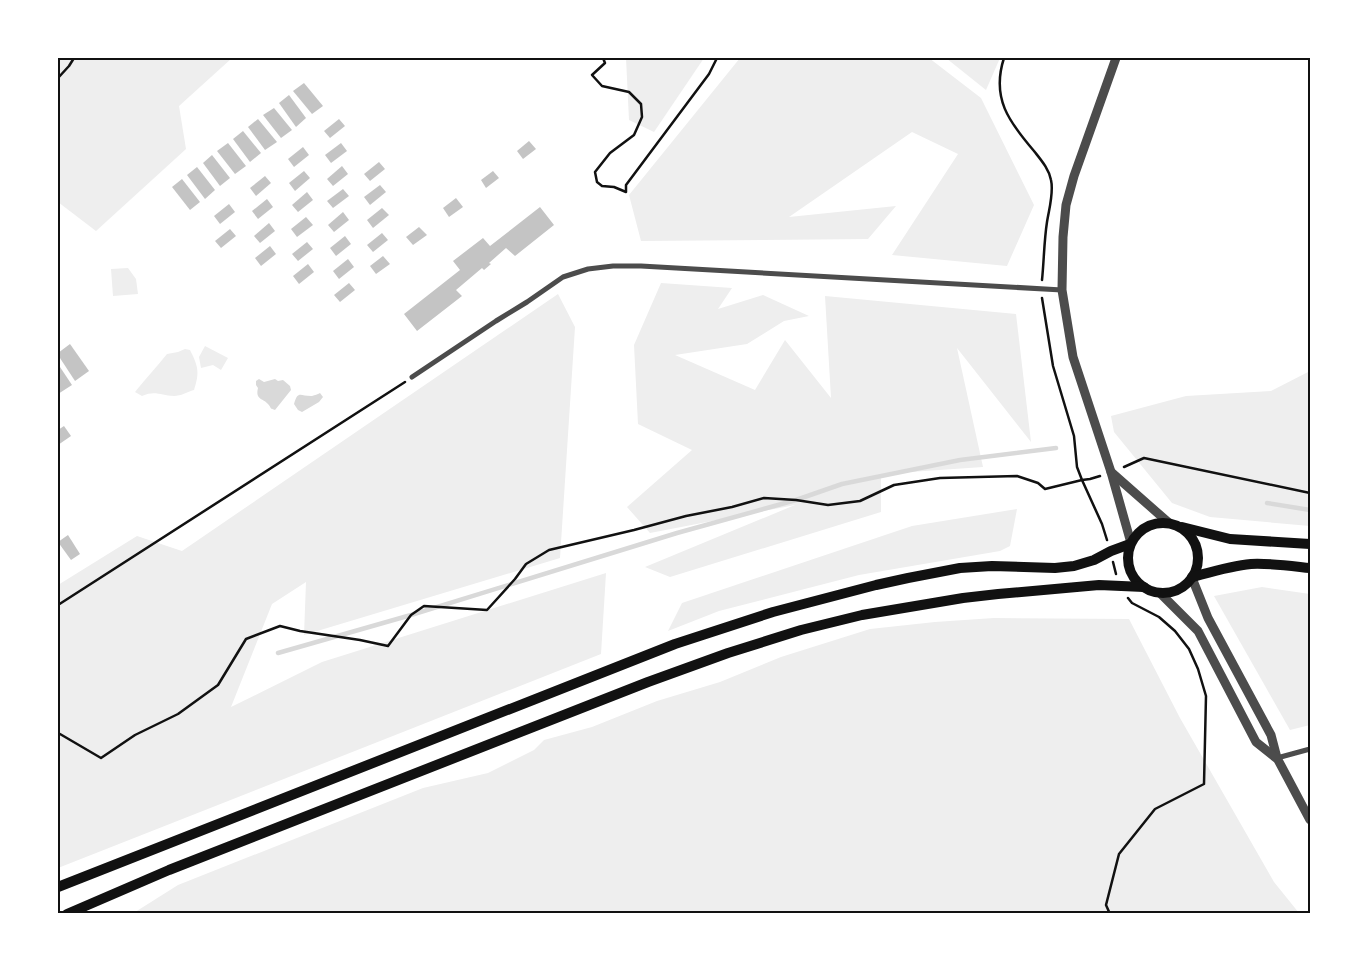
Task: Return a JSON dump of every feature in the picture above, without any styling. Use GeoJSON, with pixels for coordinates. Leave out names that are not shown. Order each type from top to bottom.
{"type":"FeatureCollection","features":[{"type":"Feature","properties":{"kind":"main road"},"geometry":{"type":"LineString","coordinates":[[1181,527],[1194,541],[1197,550],[1198,559],[1192,577],[1178,590],[1169,592],[1160,593],[1144,587],[1136,581],[1131,573],[1128,564],[1128,554],[1138,532],[1156,523],[1169,523],[1230,539],[1310,544]]}},
{"type":"Feature","properties":{"kind":"main road"},"geometry":{"type":"LineString","coordinates":[[58,887],[675,644],[772,612],[876,585],[960,568],[992,566],[1055,568],[1074,566],[1094,560],[1111,551],[1131,544]]}},
{"type":"Feature","properties":{"kind":"main road"},"geometry":{"type":"LineString","coordinates":[[1192,577],[1251,564],[1310,568]]}},
{"type":"Feature","properties":{"kind":"main road"},"geometry":{"type":"LineString","coordinates":[[67,914],[169,870],[648,682],[728,653],[801,630],[862,615],[963,598],[1099,585],[1144,587]]}},
{"type":"Feature","properties":{"kind":"street"},"geometry":{"type":"LineString","coordinates":[[1116,58],[1074,176],[1066,205],[1062,290],[1073,357],[1111,472],[1131,544]]}},
{"type":"Feature","properties":{"kind":"street"},"geometry":{"type":"LineString","coordinates":[[412,377],[527,302],[563,276],[588,269],[613,266],[641,266],[1062,290]]}},
{"type":"Feature","properties":{"kind":"street"},"geometry":{"type":"LineString","coordinates":[[1111,472],[1169,523]]}},
{"type":"Feature","properties":{"kind":"street"},"geometry":{"type":"LineString","coordinates":[[1192,577],[1208,618],[1271,735],[1277,758],[1310,820]]}},
{"type":"Feature","properties":{"kind":"street"},"geometry":{"type":"LineString","coordinates":[[1160,593],[1198,631],[1256,742],[1277,758]]}},
{"type":"Feature","properties":{"kind":"street"},"geometry":{"type":"LineString","coordinates":[[1277,758],[1310,749]]}},
{"type":"Feature","properties":{"kind":"path"},"geometry":{"type":"LineString","coordinates":[[58,78],[74,58]]}},
{"type":"Feature","properties":{"kind":"path"},"geometry":{"type":"LineString","coordinates":[[603,58],[605,63],[592,75],[602,86],[628,92],[641,104],[642,117],[634,135],[610,153],[595,172],[597,182],[602,186],[614,187],[626,192],[626,185],[708,74],[717,58]]}},
{"type":"Feature","properties":{"kind":"path"},"geometry":{"type":"LineString","coordinates":[[1004,58],[1000,77],[1000,90],[1006,114],[1012,125],[1045,166],[1051,179],[1052,186],[1041,289],[1042,306],[1053,366],[1074,436],[1077,467],[1102,524],[1111,551],[1119,586],[1132,603],[1159,617],[1175,631],[1189,649],[1198,669],[1206,696],[1204,784],[1155,809],[1119,854],[1106,905],[1110,914]]}},
{"type":"Feature","properties":{"kind":"path"},"geometry":{"type":"LineString","coordinates":[[58,605],[412,377]]}},
{"type":"Feature","properties":{"kind":"path"},"geometry":{"type":"LineString","coordinates":[[1127,466],[1144,458],[1310,493]]}},
{"type":"Feature","properties":{"kind":"path"},"geometry":{"type":"LineString","coordinates":[[58,734],[101,758],[135,735],[178,714],[218,685],[246,639],[280,626],[388,646],[411,615],[424,606],[487,610],[526,564],[550,550],[686,516],[732,507],[764,498],[828,505],[860,501],[894,485],[940,478],[1017,476],[1038,483],[1045,489],[1090,479]]}},
{"type":"Feature","properties":{"kind":"shaded area"},"geometry":{"type":"Polygon","coordinates":[[[58,58],[232,58],[179,106],[186,149],[96,231],[58,202],[58,58]]]}},
{"type":"Feature","properties":{"kind":"shaded area"},"geometry":{"type":"Polygon","coordinates":[[[626,58],[704,58],[654,132],[629,120],[626,58]]]}},
{"type":"Feature","properties":{"kind":"shaded area"},"geometry":{"type":"Polygon","coordinates":[[[740,58],[929,58],[981,98],[1034,205],[1007,266],[892,255],[958,154],[912,132],[789,217],[896,206],[868,239],[641,241],[629,195],[740,58]]]}},
{"type":"Feature","properties":{"kind":"shaded area"},"geometry":{"type":"Polygon","coordinates":[[[946,58],[1000,58],[986,90],[946,58]]]}},
{"type":"Feature","properties":{"kind":"shaded area"},"geometry":{"type":"Polygon","coordinates":[[[128,268],[136,279],[138,294],[113,296],[111,269],[128,268]]]}},
{"type":"Feature","properties":{"kind":"shaded area"},"geometry":{"type":"Polygon","coordinates":[[[661,283],[732,288],[718,309],[763,295],[809,316],[784,321],[747,344],[675,355],[755,390],[785,340],[831,398],[825,296],[1016,314],[1031,442],[957,348],[983,467],[881,474],[881,512],[670,577],[645,567],[795,505],[650,533],[627,507],[692,450],[638,424],[634,345],[661,283]]]}},
{"type":"Feature","properties":{"kind":"shaded area"},"geometry":{"type":"Polygon","coordinates":[[[558,294],[575,327],[560,558],[304,635],[306,582],[272,604],[231,707],[322,662],[606,573],[601,654],[58,868],[58,585],[137,536],[182,551],[558,294]]]}},
{"type":"Feature","properties":{"kind":"shaded area"},"geometry":{"type":"Polygon","coordinates":[[[205,346],[228,358],[221,370],[213,365],[201,368],[199,357],[205,346]]]}},
{"type":"Feature","properties":{"kind":"shaded area"},"geometry":{"type":"Polygon","coordinates":[[[185,349],[190,350],[196,365],[197,378],[194,390],[174,396],[155,393],[142,396],[135,392],[167,354],[185,349]]]}},
{"type":"Feature","properties":{"kind":"shaded area"},"geometry":{"type":"Polygon","coordinates":[[[1310,371],[1310,526],[1210,517],[1172,503],[1114,432],[1111,416],[1186,396],[1271,391],[1310,371]]]}},
{"type":"Feature","properties":{"kind":"shaded area"},"geometry":{"type":"Polygon","coordinates":[[[259,379],[264,382],[275,379],[278,381],[283,380],[290,386],[291,390],[275,410],[259,397],[256,381],[259,379]]]}},
{"type":"Feature","properties":{"kind":"shaded area"},"geometry":{"type":"Polygon","coordinates":[[[320,393],[323,397],[319,402],[302,412],[294,404],[298,395],[312,396],[320,393]]]}},
{"type":"Feature","properties":{"kind":"shaded area"},"geometry":{"type":"Polygon","coordinates":[[[1017,509],[1010,546],[1000,551],[859,575],[719,611],[668,631],[682,603],[912,526],[1017,509]]]}},
{"type":"Feature","properties":{"kind":"shaded area"},"geometry":{"type":"Polygon","coordinates":[[[1262,587],[1310,594],[1310,725],[1290,730],[1214,596],[1262,587]]]}},
{"type":"Feature","properties":{"kind":"shaded area"},"geometry":{"type":"Polygon","coordinates":[[[994,618],[1129,619],[1180,718],[1274,882],[1299,913],[132,914],[178,885],[423,788],[488,773],[534,750],[544,740],[592,727],[657,701],[720,682],[781,657],[870,629],[994,618]]]}},
{"type":"Feature","properties":{"kind":"building"},"geometry":{"type":"Polygon","coordinates":[[[304,83],[323,106],[312,114],[293,91],[304,83]]]}},
{"type":"Feature","properties":{"kind":"building"},"geometry":{"type":"Polygon","coordinates":[[[289,95],[306,118],[296,127],[279,103],[289,95]]]}},
{"type":"Feature","properties":{"kind":"building"},"geometry":{"type":"Polygon","coordinates":[[[274,108],[292,130],[281,138],[263,115],[274,108]]]}},
{"type":"Feature","properties":{"kind":"building"},"geometry":{"type":"Polygon","coordinates":[[[258,119],[277,142],[265,150],[248,127],[258,119]]]}},
{"type":"Feature","properties":{"kind":"building"},"geometry":{"type":"Polygon","coordinates":[[[339,119],[345,126],[330,138],[324,131],[339,119]]]}},
{"type":"Feature","properties":{"kind":"building"},"geometry":{"type":"Polygon","coordinates":[[[243,131],[261,153],[250,162],[233,139],[243,131]]]}},
{"type":"Feature","properties":{"kind":"building"},"geometry":{"type":"Polygon","coordinates":[[[529,141],[536,149],[523,159],[517,151],[529,141]]]}},
{"type":"Feature","properties":{"kind":"building"},"geometry":{"type":"Polygon","coordinates":[[[228,143],[246,166],[235,174],[217,151],[228,143]]]}},
{"type":"Feature","properties":{"kind":"building"},"geometry":{"type":"Polygon","coordinates":[[[341,143],[347,151],[331,163],[325,155],[341,143]]]}},
{"type":"Feature","properties":{"kind":"building"},"geometry":{"type":"Polygon","coordinates":[[[303,147],[309,155],[294,167],[288,159],[303,147]]]}},
{"type":"Feature","properties":{"kind":"building"},"geometry":{"type":"Polygon","coordinates":[[[212,155],[230,178],[220,186],[203,163],[212,155]]]}},
{"type":"Feature","properties":{"kind":"building"},"geometry":{"type":"Polygon","coordinates":[[[379,162],[385,169],[370,181],[364,174],[379,162]]]}},
{"type":"Feature","properties":{"kind":"building"},"geometry":{"type":"Polygon","coordinates":[[[342,166],[348,174],[333,186],[327,179],[342,166]]]}},
{"type":"Feature","properties":{"kind":"building"},"geometry":{"type":"Polygon","coordinates":[[[197,167],[215,190],[205,199],[187,175],[197,167]]]}},
{"type":"Feature","properties":{"kind":"building"},"geometry":{"type":"Polygon","coordinates":[[[304,171],[310,178],[295,191],[289,183],[304,171]]]}},
{"type":"Feature","properties":{"kind":"building"},"geometry":{"type":"Polygon","coordinates":[[[493,171],[499,178],[486,188],[481,180],[493,171]]]}},
{"type":"Feature","properties":{"kind":"building"},"geometry":{"type":"Polygon","coordinates":[[[265,176],[271,183],[256,196],[250,188],[265,176]]]}},
{"type":"Feature","properties":{"kind":"building"},"geometry":{"type":"Polygon","coordinates":[[[182,179],[200,202],[190,210],[172,187],[182,179]]]}},
{"type":"Feature","properties":{"kind":"building"},"geometry":{"type":"Polygon","coordinates":[[[380,185],[386,192],[370,205],[364,197],[380,185]]]}},
{"type":"Feature","properties":{"kind":"building"},"geometry":{"type":"Polygon","coordinates":[[[343,189],[349,196],[333,208],[327,201],[343,189]]]}},
{"type":"Feature","properties":{"kind":"building"},"geometry":{"type":"Polygon","coordinates":[[[307,192],[313,200],[298,212],[292,205],[307,192]]]}},
{"type":"Feature","properties":{"kind":"building"},"geometry":{"type":"Polygon","coordinates":[[[456,198],[463,207],[449,217],[443,208],[456,198]]]}},
{"type":"Feature","properties":{"kind":"building"},"geometry":{"type":"Polygon","coordinates":[[[267,199],[273,207],[258,219],[252,211],[267,199]]]}},
{"type":"Feature","properties":{"kind":"building"},"geometry":{"type":"Polygon","coordinates":[[[229,204],[235,212],[220,224],[214,216],[229,204]]]}},
{"type":"Feature","properties":{"kind":"building"},"geometry":{"type":"Polygon","coordinates":[[[540,207],[554,225],[515,256],[506,248],[484,270],[482,268],[456,290],[462,296],[417,331],[404,314],[460,270],[453,261],[483,238],[490,246],[540,207]]]}},
{"type":"Feature","properties":{"kind":"building"},"geometry":{"type":"Polygon","coordinates":[[[382,208],[389,215],[373,228],[367,220],[382,208]]]}},
{"type":"Feature","properties":{"kind":"building"},"geometry":{"type":"Polygon","coordinates":[[[343,212],[349,220],[334,232],[328,225],[343,212]]]}},
{"type":"Feature","properties":{"kind":"building"},"geometry":{"type":"Polygon","coordinates":[[[306,217],[313,225],[297,237],[291,229],[306,217]]]}},
{"type":"Feature","properties":{"kind":"building"},"geometry":{"type":"Polygon","coordinates":[[[269,223],[275,231],[260,243],[254,236],[269,223]]]}},
{"type":"Feature","properties":{"kind":"building"},"geometry":{"type":"Polygon","coordinates":[[[419,227],[427,235],[413,245],[406,237],[419,227]]]}},
{"type":"Feature","properties":{"kind":"building"},"geometry":{"type":"Polygon","coordinates":[[[230,229],[236,236],[221,248],[215,241],[230,229]]]}},
{"type":"Feature","properties":{"kind":"building"},"geometry":{"type":"Polygon","coordinates":[[[382,233],[388,240],[373,252],[367,245],[382,233]]]}},
{"type":"Feature","properties":{"kind":"building"},"geometry":{"type":"Polygon","coordinates":[[[345,236],[351,244],[336,256],[330,248],[345,236]]]}},
{"type":"Feature","properties":{"kind":"building"},"geometry":{"type":"Polygon","coordinates":[[[307,242],[313,249],[298,261],[292,254],[307,242]]]}},
{"type":"Feature","properties":{"kind":"building"},"geometry":{"type":"Polygon","coordinates":[[[270,246],[276,254],[261,266],[255,258],[270,246]]]}},
{"type":"Feature","properties":{"kind":"building"},"geometry":{"type":"Polygon","coordinates":[[[383,256],[390,264],[376,274],[370,266],[383,256]]]}},
{"type":"Feature","properties":{"kind":"building"},"geometry":{"type":"Polygon","coordinates":[[[348,259],[354,267],[339,279],[333,271],[348,259]]]}},
{"type":"Feature","properties":{"kind":"building"},"geometry":{"type":"Polygon","coordinates":[[[308,264],[314,272],[299,284],[293,276],[308,264]]]}},
{"type":"Feature","properties":{"kind":"building"},"geometry":{"type":"Polygon","coordinates":[[[349,283],[355,290],[340,302],[334,295],[349,283]]]}},
{"type":"Feature","properties":{"kind":"building"},"geometry":{"type":"Polygon","coordinates":[[[70,344],[89,371],[75,381],[58,355],[70,344]]]}},
{"type":"Feature","properties":{"kind":"building"},"geometry":{"type":"Polygon","coordinates":[[[58,364],[72,385],[58,394],[58,364]]]}},
{"type":"Feature","properties":{"kind":"building"},"geometry":{"type":"Polygon","coordinates":[[[64,426],[71,436],[58,445],[58,430],[64,426]]]}},
{"type":"Feature","properties":{"kind":"building"},"geometry":{"type":"Polygon","coordinates":[[[68,535],[80,554],[71,560],[58,542],[68,535]]]}},
{"type":"Feature","properties":{"kind":"waterway"},"geometry":{"type":"LineString","coordinates":[[278,653],[411,615],[677,533],[796,500],[842,484],[960,460],[1056,448]]}},
{"type":"Feature","properties":{"kind":"waterway"},"geometry":{"type":"LineString","coordinates":[[1267,503],[1310,510]]}}]}
